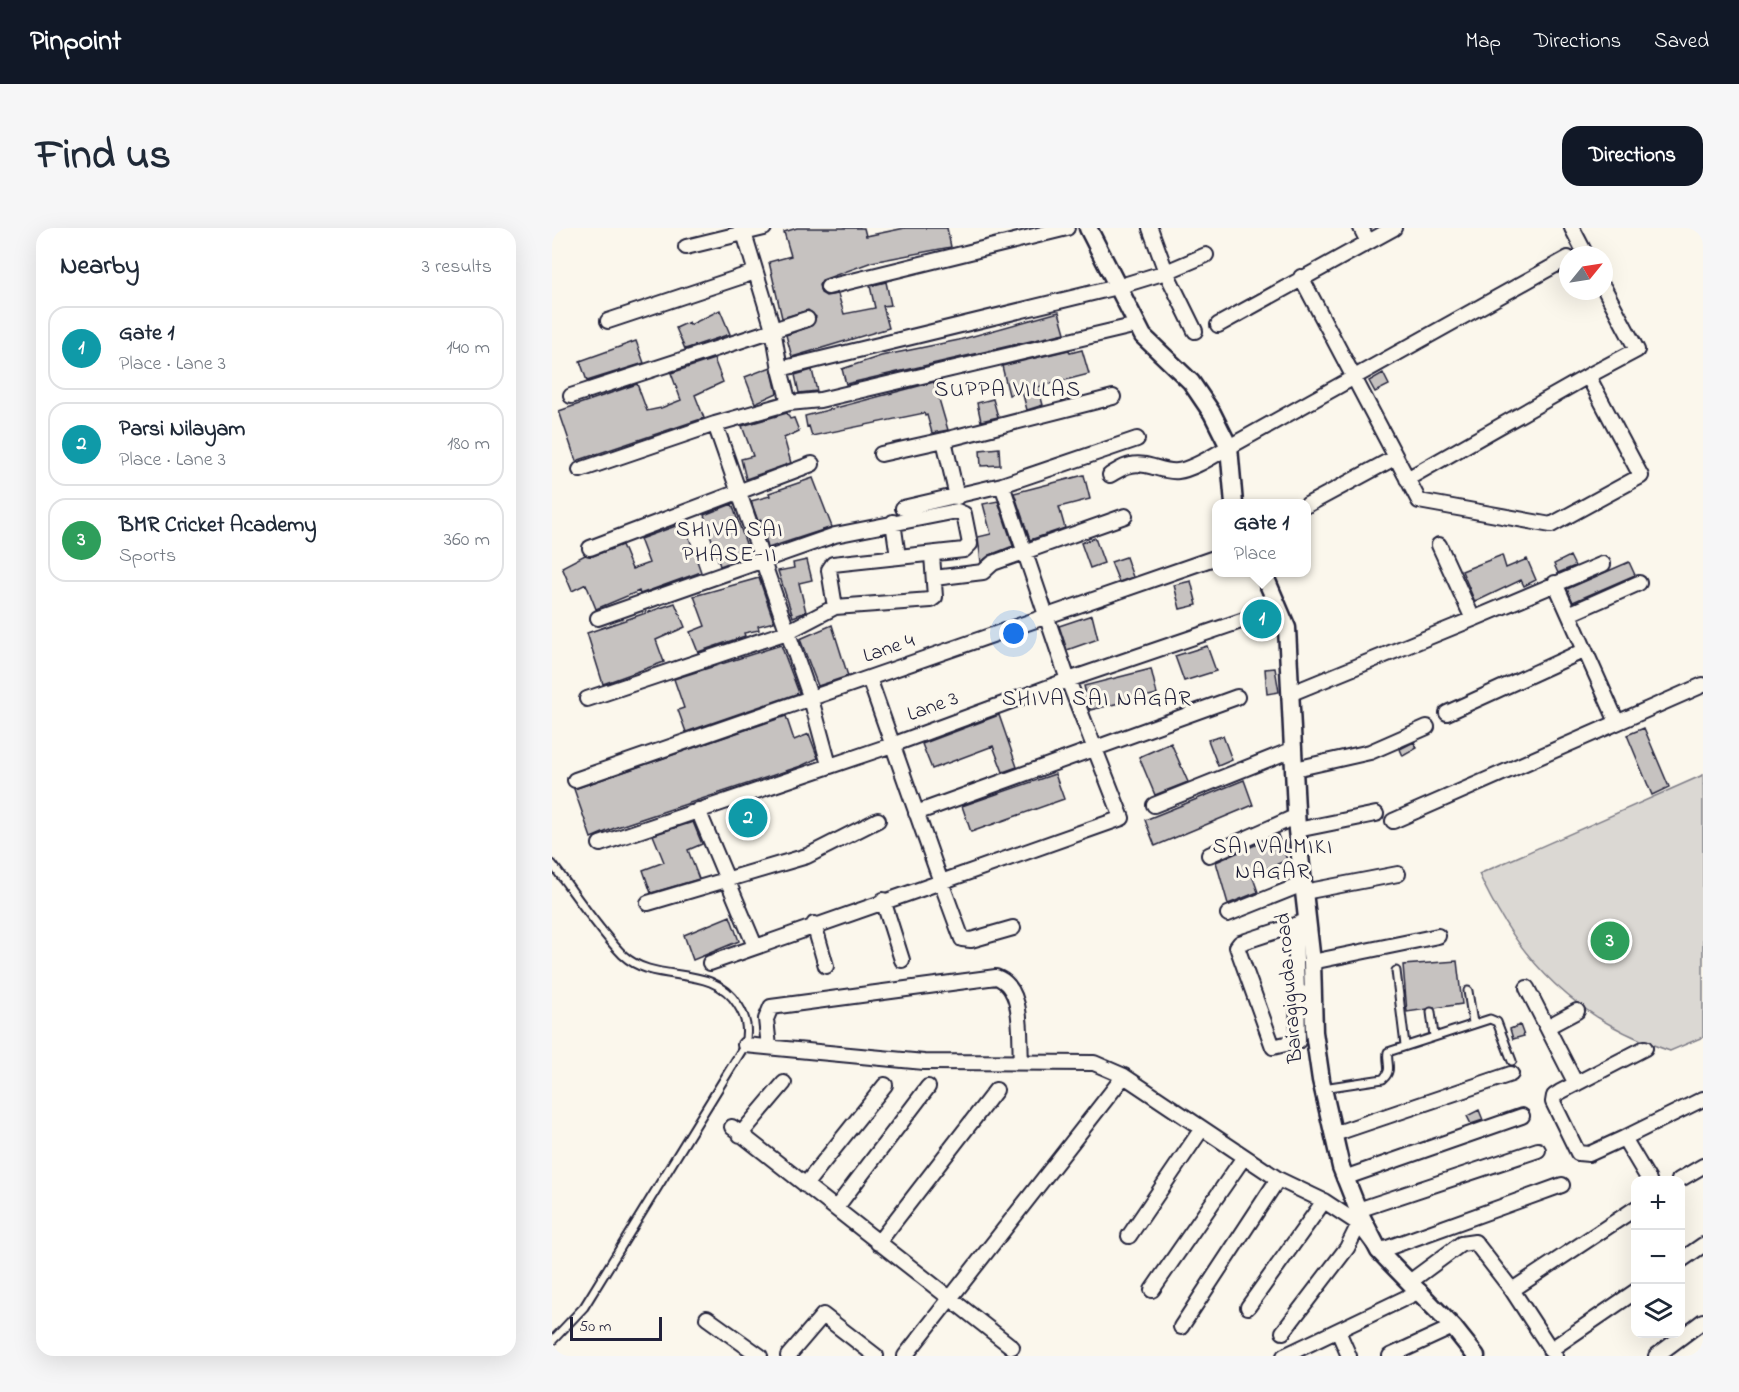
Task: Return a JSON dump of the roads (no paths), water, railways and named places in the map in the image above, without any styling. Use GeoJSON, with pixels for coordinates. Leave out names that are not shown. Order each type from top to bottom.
{"type":"FeatureCollection","features":[{"type":"Feature","properties":{"kind":"street"},"geometry":{"type":"LineString","coordinates":[[686,248],[764,228]]}},
{"type":"Feature","properties":{"kind":"street"},"geometry":{"type":"LineString","coordinates":[[828,287],[1067,228]]}},
{"type":"Feature","properties":{"kind":"street"},"geometry":{"type":"LineString","coordinates":[[1088,228],[1143,336],[1191,382],[1212,413],[1229,447],[1234,499]]}},
{"type":"Feature","properties":{"kind":"street"},"geometry":{"type":"LineString","coordinates":[[1150,228],[1166,272],[1195,331]]}},
{"type":"Feature","properties":{"kind":"street"},"geometry":{"type":"LineString","coordinates":[[1361,228],[1368,242]]}},
{"type":"Feature","properties":{"kind":"street"},"geometry":{"type":"LineString","coordinates":[[1218,325],[1301,277],[1394,228]]}},
{"type":"Feature","properties":{"kind":"street"},"geometry":{"type":"LineString","coordinates":[[1572,228],[1578,246]]}},
{"type":"Feature","properties":{"kind":"street"},"geometry":{"type":"LineString","coordinates":[[744,233],[773,329],[789,403]]}},
{"type":"Feature","properties":{"kind":"street"},"geometry":{"type":"LineString","coordinates":[[780,369],[1117,287],[1166,272],[1206,255]]}},
{"type":"Feature","properties":{"kind":"street"},"geometry":{"type":"LineString","coordinates":[[1110,474],[1130,465],[1139,464],[1178,471],[1229,447],[1559,263]]}},
{"type":"Feature","properties":{"kind":"street"},"geometry":{"type":"LineString","coordinates":[[608,321],[755,272]]}},
{"type":"Feature","properties":{"kind":"street"},"geometry":{"type":"LineString","coordinates":[[1301,277],[1419,501],[1551,525],[1641,476],[1588,376]]}},
{"type":"Feature","properties":{"kind":"street"},"geometry":{"type":"LineString","coordinates":[[1407,479],[1637,350],[1610,300]]}},
{"type":"Feature","properties":{"kind":"street"},"geometry":{"type":"LineString","coordinates":[[571,396],[807,318]]}},
{"type":"Feature","properties":{"kind":"street"},"geometry":{"type":"LineString","coordinates":[[580,470],[715,424],[789,403],[845,394],[1137,325]]}},
{"type":"Feature","properties":{"kind":"street"},"geometry":{"type":"LineString","coordinates":[[881,454],[1113,397]]}},
{"type":"Feature","properties":{"kind":"street"},"geometry":{"type":"LineString","coordinates":[[715,424],[811,699],[829,765]]}},
{"type":"Feature","properties":{"kind":"street"},"geometry":{"type":"LineString","coordinates":[[903,508],[957,497],[1002,484],[1137,439]]}},
{"type":"Feature","properties":{"kind":"street"},"geometry":{"type":"LineString","coordinates":[[944,440],[957,497]]}},
{"type":"Feature","properties":{"kind":"street"},"geometry":{"type":"LineString","coordinates":[[1311,503],[1396,457]]}},
{"type":"Feature","properties":{"kind":"street"},"geometry":{"type":"LineString","coordinates":[[591,548],[812,464]]}},
{"type":"Feature","properties":{"kind":"street"},"geometry":{"type":"LineString","coordinates":[[710,963],[814,924],[1122,818],[1068,680],[1002,484]]}},
{"type":"Feature","properties":{"kind":"street"},"geometry":{"type":"LineString","coordinates":[[598,618],[835,535],[961,510],[970,544],[968,548],[932,555],[832,564],[829,570],[835,607]]}},
{"type":"Feature","properties":{"kind":"street"},"geometry":{"type":"LineString","coordinates":[[934,578],[983,572],[993,563],[1025,554],[1125,516]]}},
{"type":"Feature","properties":{"kind":"street"},"geometry":{"type":"LineString","coordinates":[[893,522],[898,557]]}},
{"type":"Feature","properties":{"kind":"street"},"geometry":{"type":"LineString","coordinates":[[1438,545],[1473,620]]}},
{"type":"Feature","properties":{"kind":"street"},"geometry":{"type":"LineString","coordinates":[[587,699],[787,632],[835,607],[931,600],[935,597],[932,555]]}},
{"type":"Feature","properties":{"kind":"street","name":"Lane 4"},"geometry":{"type":"LineString","coordinates":[[575,780],[1212,559]]}},
{"type":"Feature","properties":{"kind":"street"},"geometry":{"type":"LineString","coordinates":[[1292,693],[1473,620],[1603,564]]}},
{"type":"Feature","properties":{"kind":"street","name":"Bairagiguda road"},"geometry":{"type":"LineString","coordinates":[[1265,577],[1287,628],[1297,823],[1304,888],[1301,923],[1311,962],[1305,994],[1323,1088],[1344,1178],[1359,1217],[1379,1251],[1453,1326],[1476,1356]]}},
{"type":"Feature","properties":{"kind":"street"},"geometry":{"type":"LineString","coordinates":[[1555,583],[1617,722]]}},
{"type":"Feature","properties":{"kind":"street"},"geometry":{"type":"LineString","coordinates":[[1569,614],[1639,583]]}},
{"type":"Feature","properties":{"kind":"street","name":"Lane 3"},"geometry":{"type":"LineString","coordinates":[[600,844],[892,745],[1068,680],[1280,608]]}},
{"type":"Feature","properties":{"kind":"street"},"geometry":{"type":"LineString","coordinates":[[1447,713],[1585,650]]}},
{"type":"Feature","properties":{"kind":"street"},"geometry":{"type":"LineString","coordinates":[[869,678],[962,939],[971,940],[1013,928]]}},
{"type":"Feature","properties":{"kind":"street"},"geometry":{"type":"LineString","coordinates":[[1393,821],[1703,685]]}},
{"type":"Feature","properties":{"kind":"street"},"geometry":{"type":"LineString","coordinates":[[916,813],[1237,697]]}},
{"type":"Feature","properties":{"kind":"street"},"geometry":{"type":"LineString","coordinates":[[1295,769],[1370,752],[1427,727]]}},
{"type":"Feature","properties":{"kind":"street"},"geometry":{"type":"LineString","coordinates":[[1154,805],[1294,749]]}},
{"type":"Feature","properties":{"kind":"street"},"geometry":{"type":"LineString","coordinates":[[698,810],[755,946]]}},
{"type":"Feature","properties":{"kind":"street"},"geometry":{"type":"LineString","coordinates":[[1209,855],[1297,823],[1376,814]]}},
{"type":"Feature","properties":{"kind":"street"},"geometry":{"type":"LineString","coordinates":[[648,903],[807,856],[878,820]]}},
{"type":"Feature","properties":{"kind":"street"},"geometry":{"type":"LineString","coordinates":[[1228,914],[1304,888],[1398,874]]}},
{"type":"Feature","properties":{"kind":"street"},"geometry":{"type":"LineString","coordinates":[[883,900],[902,960]]}},
{"type":"Feature","properties":{"kind":"street"},"geometry":{"type":"LineString","coordinates":[[1301,923],[1305,994],[1299,1038],[1295,1042],[1273,1047],[1237,947],[1240,943],[1301,923]]}},
{"type":"Feature","properties":{"kind":"street"},"geometry":{"type":"LineString","coordinates":[[814,924],[826,966]]}},
{"type":"Feature","properties":{"kind":"street"},"geometry":{"type":"LineString","coordinates":[[1311,962],[1438,936]]}},
{"type":"Feature","properties":{"kind":"street"},"geometry":{"type":"LineString","coordinates":[[769,1047],[766,1019],[771,1007],[996,976],[1006,980],[1015,993],[1021,1062]]}},
{"type":"Feature","properties":{"kind":"street"},"geometry":{"type":"LineString","coordinates":[[1527,988],[1576,1084]]}},
{"type":"Feature","properties":{"kind":"street"},"geometry":{"type":"LineString","coordinates":[[1547,1027],[1577,1011]]}},
{"type":"Feature","properties":{"kind":"street"},"geometry":{"type":"LineString","coordinates":[[745,1045],[924,1062],[1094,1063],[1124,1076],[1201,1130],[1278,1179],[1359,1217],[1538,1150]]}},
{"type":"Feature","properties":{"kind":"street"},"geometry":{"type":"LineString","coordinates":[[1645,1048],[1554,1096],[1553,1102],[1578,1153],[1588,1154],[1703,1099]]}},
{"type":"Feature","properties":{"kind":"street"},"geometry":{"type":"LineString","coordinates":[[1334,1134],[1512,1068]]}},
{"type":"Feature","properties":{"kind":"street"},"geometry":{"type":"LineString","coordinates":[[905,1356],[1124,1076]]}},
{"type":"Feature","properties":{"kind":"street"},"geometry":{"type":"LineString","coordinates":[[784,1083],[736,1131],[836,1208],[949,1300],[1012,1347]]}},
{"type":"Feature","properties":{"kind":"street"},"geometry":{"type":"LineString","coordinates":[[805,1185],[885,1085]]}},
{"type":"Feature","properties":{"kind":"street"},"geometry":{"type":"LineString","coordinates":[[836,1208],[928,1087]]}},
{"type":"Feature","properties":{"kind":"street"},"geometry":{"type":"LineString","coordinates":[[878,1244],[996,1090]]}},
{"type":"Feature","properties":{"kind":"street"},"geometry":{"type":"LineString","coordinates":[[1344,1178],[1522,1116]]}},
{"type":"Feature","properties":{"kind":"street"},"geometry":{"type":"LineString","coordinates":[[1129,1236],[1201,1130]]}},
{"type":"Feature","properties":{"kind":"street"},"geometry":{"type":"LineString","coordinates":[[1624,1138],[1647,1176]]}},
{"type":"Feature","properties":{"kind":"street"},"geometry":{"type":"LineString","coordinates":[[1152,1290],[1244,1157]]}},
{"type":"Feature","properties":{"kind":"street"},"geometry":{"type":"LineString","coordinates":[[1685,1176],[1703,1166]]}},
{"type":"Feature","properties":{"kind":"street"},"geometry":{"type":"LineString","coordinates":[[1181,1327],[1278,1179]]}},
{"type":"Feature","properties":{"kind":"street"},"geometry":{"type":"LineString","coordinates":[[1379,1251],[1562,1185]]}},
{"type":"Feature","properties":{"kind":"street"},"geometry":{"type":"LineString","coordinates":[[1248,1306],[1324,1201]]}},
{"type":"Feature","properties":{"kind":"street"},"geometry":{"type":"LineString","coordinates":[[1512,1290],[1631,1211]]}},
{"type":"Feature","properties":{"kind":"street"},"geometry":{"type":"LineString","coordinates":[[1283,1332],[1347,1248],[1359,1217]]}},
{"type":"Feature","properties":{"kind":"street"},"geometry":{"type":"LineString","coordinates":[[1284,1356],[1338,1331],[1416,1286],[1461,1244],[1470,1242],[1478,1246],[1512,1290],[1552,1353],[1631,1294]]}},
{"type":"Feature","properties":{"kind":"street"},"geometry":{"type":"LineString","coordinates":[[1685,1258],[1703,1245]]}},
{"type":"Feature","properties":{"kind":"street"},"geometry":{"type":"LineString","coordinates":[[788,1356],[823,1315],[876,1356]]}},
{"type":"Feature","properties":{"kind":"street"},"geometry":{"type":"LineString","coordinates":[[707,1318],[760,1356]]}},
{"type":"Feature","properties":{"kind":"street"},"geometry":{"type":"LineString","coordinates":[[1656,1356],[1703,1321]]}},
{"type":"Feature","properties":{"kind":"street"},"geometry":{"type":"LineString","coordinates":[[1389,1356],[1453,1326]]}},
{"type":"Feature","properties":{"kind":"street"},"geometry":{"type":"LineString","coordinates":[[1338,1331],[1349,1356]]}},
{"type":"Feature","properties":{"kind":"lane"},"geometry":{"type":"LineString","coordinates":[[552,864],[624,955],[650,969],[702,978],[734,998],[748,1029],[745,1045],[584,1307],[552,1341]]}},
{"type":"Feature","properties":{"kind":"lane"},"geometry":{"type":"LineString","coordinates":[[1396,971],[1405,1045]]}},
{"type":"Feature","properties":{"kind":"lane"},"geometry":{"type":"LineString","coordinates":[[1468,991],[1473,1023]]}},
{"type":"Feature","properties":{"kind":"lane"},"geometry":{"type":"LineString","coordinates":[[1431,1012],[1434,1036]]}},
{"type":"Feature","properties":{"kind":"lane"},"geometry":{"type":"LineString","coordinates":[[1323,1088],[1383,1079],[1389,1074],[1388,1052],[1490,1018],[1497,1022],[1512,1068]]}},
{"type":"Feature","properties":{"kind":"place","name":"Gate 1"},"geometry":{"type":"Point","coordinates":[1262,619]}},
{"type":"Feature","properties":{"kind":"place","name":"Parsi Nilayam"},"geometry":{"type":"Point","coordinates":[748,818]}},
{"type":"Feature","properties":{"kind":"place","name":"BMR Cricket Academy"},"geometry":{"type":"Point","coordinates":[1610,941]}},
{"type":"Feature","properties":{"kind":"district","name":"SUPPA VILLAS"},"geometry":{"type":"Point","coordinates":[1008,391]}},
{"type":"Feature","properties":{"kind":"district","name":"SHIVA SAI PHASE-II"},"geometry":{"type":"Point","coordinates":[730,544]}},
{"type":"Feature","properties":{"kind":"district","name":"SHIVA SAI NAGAR"},"geometry":{"type":"Point","coordinates":[1097,700]}},
{"type":"Feature","properties":{"kind":"district","name":"SAI VALMIKI NAGAR"},"geometry":{"type":"Point","coordinates":[1273,860]}}]}
